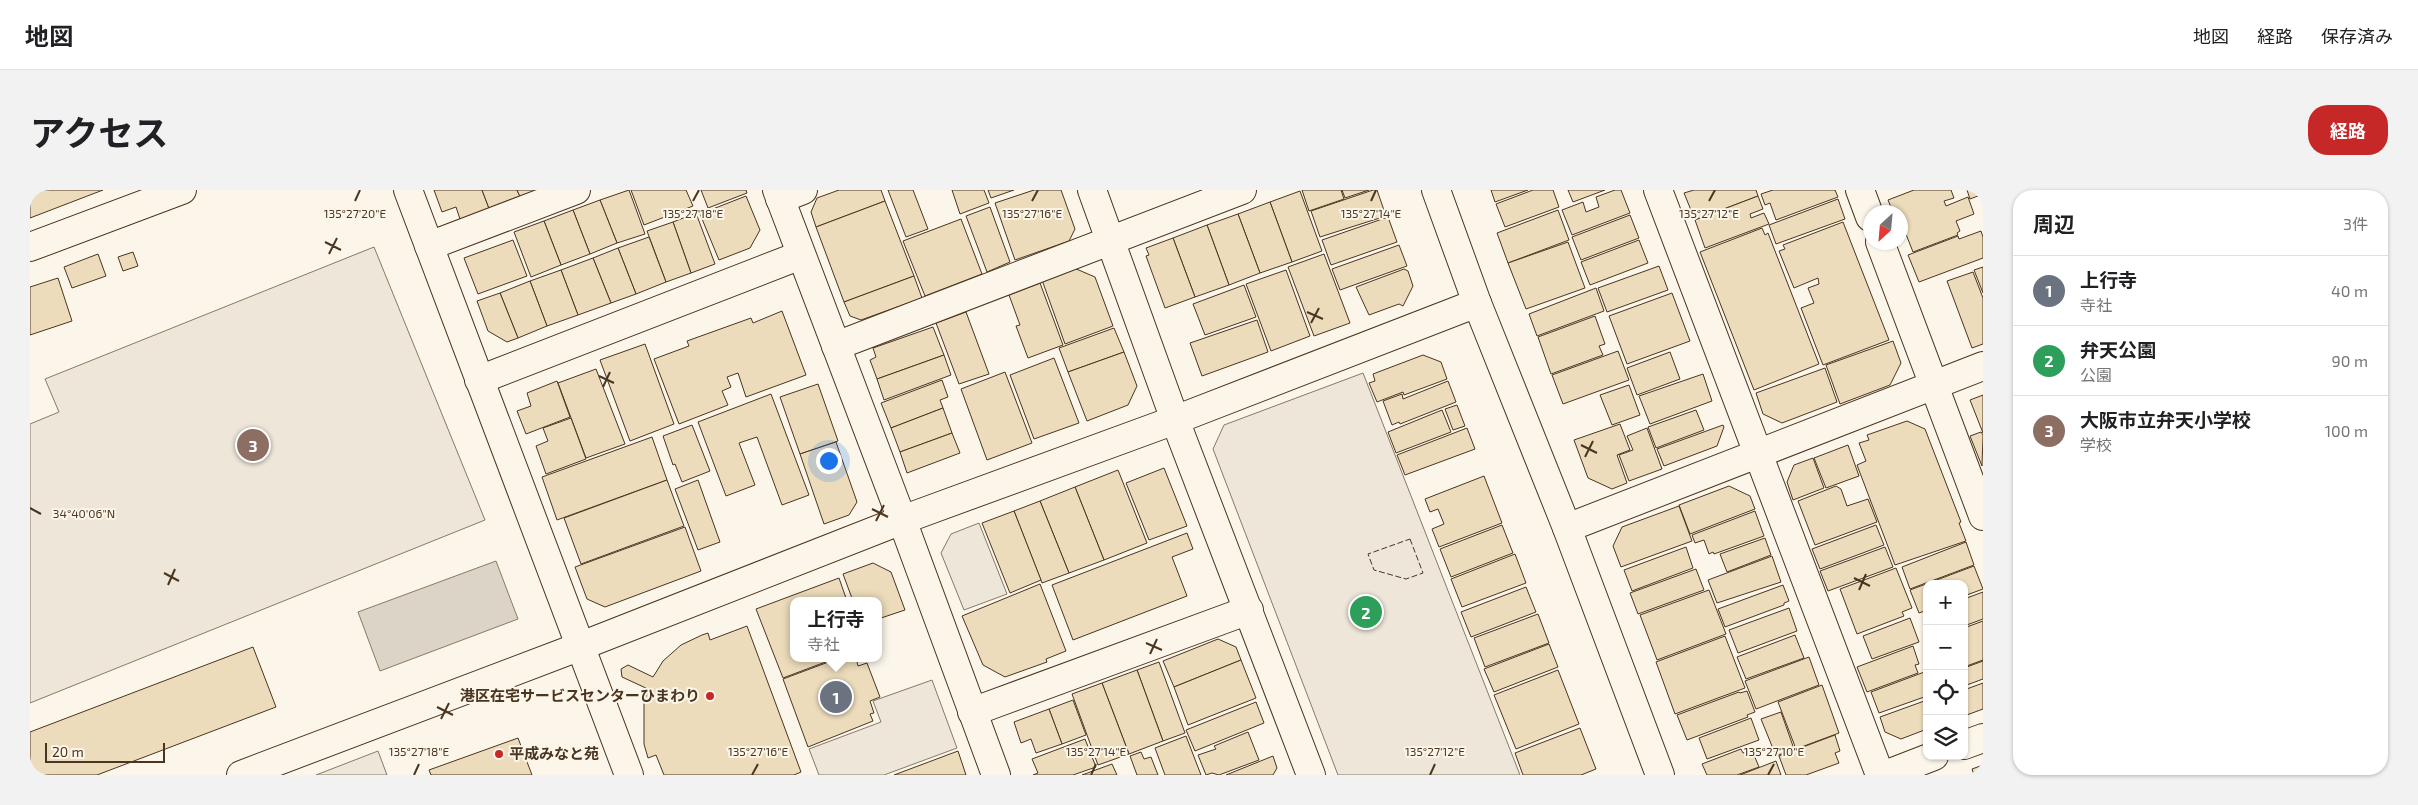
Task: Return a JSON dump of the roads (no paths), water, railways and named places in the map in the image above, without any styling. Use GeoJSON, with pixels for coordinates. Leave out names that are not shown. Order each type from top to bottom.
{"type":"FeatureCollection","features":[{"type":"Feature","properties":{"kind":"street"},"geometry":{"type":"LineString","coordinates":[[30,247],[182,190]]}},
{"type":"Feature","properties":{"kind":"street"},"geometry":{"type":"LineString","coordinates":[[408,190],[629,775]]}},
{"type":"Feature","properties":{"kind":"street"},"geometry":{"type":"LineString","coordinates":[[428,246],[576,190]]}},
{"type":"Feature","properties":{"kind":"street"},"geometry":{"type":"LineString","coordinates":[[1092,190],[1176,420],[1311,775]]}},
{"type":"Feature","properties":{"kind":"street"},"geometry":{"type":"LineString","coordinates":[[836,346],[1242,190]]}},
{"type":"Feature","properties":{"kind":"street"},"geometry":{"type":"LineString","coordinates":[[1436,190],[1477,303],[1567,528],[1660,775]]}},
{"type":"Feature","properties":{"kind":"street"},"geometry":{"type":"LineString","coordinates":[[1658,190],[1880,775]]}},
{"type":"Feature","properties":{"kind":"street"},"geometry":{"type":"LineString","coordinates":[[1860,190],[1866,205]]}},
{"type":"Feature","properties":{"kind":"street"},"geometry":{"type":"LineString","coordinates":[[786,193],[801,255],[902,520],[996,775]]}},
{"type":"Feature","properties":{"kind":"street"},"geometry":{"type":"LineString","coordinates":[[1883,250],[1983,516]]}},
{"type":"Feature","properties":{"kind":"street"},"geometry":{"type":"LineString","coordinates":[[479,380],[801,255]]}},
{"type":"Feature","properties":{"kind":"street"},"geometry":{"type":"LineString","coordinates":[[242,775],[581,646],[902,520],[1176,420],[1477,303]]}},
{"type":"Feature","properties":{"kind":"street"},"geometry":{"type":"LineString","coordinates":[[1567,528],[1983,366]]}},
{"type":"Feature","properties":{"kind":"street"},"geometry":{"type":"LineString","coordinates":[[972,712],[1249,610]]}},
{"type":"Feature","properties":{"kind":"street"},"geometry":{"type":"LineString","coordinates":[[1968,744],[1983,738]]}},
{"type":"Feature","properties":{"kind":"street"},"geometry":{"type":"LineString","coordinates":[[1885,775],[1924,760]]}},
{"type":"Feature","properties":{"kind":"place","name":"大阪市立弁天小学校"},"geometry":{"type":"Point","coordinates":[253,445]}},
{"type":"Feature","properties":{"kind":"place","name":"弁天公園"},"geometry":{"type":"Point","coordinates":[1366,612]}},
{"type":"Feature","properties":{"kind":"place","name":"港区在宅サービスセンターひまわり"},"geometry":{"type":"Point","coordinates":[710,696]}},
{"type":"Feature","properties":{"kind":"place","name":"上行寺"},"geometry":{"type":"Point","coordinates":[836,697]}},
{"type":"Feature","properties":{"kind":"place","name":"平成みなと苑"},"geometry":{"type":"Point","coordinates":[499,754]}}]}
